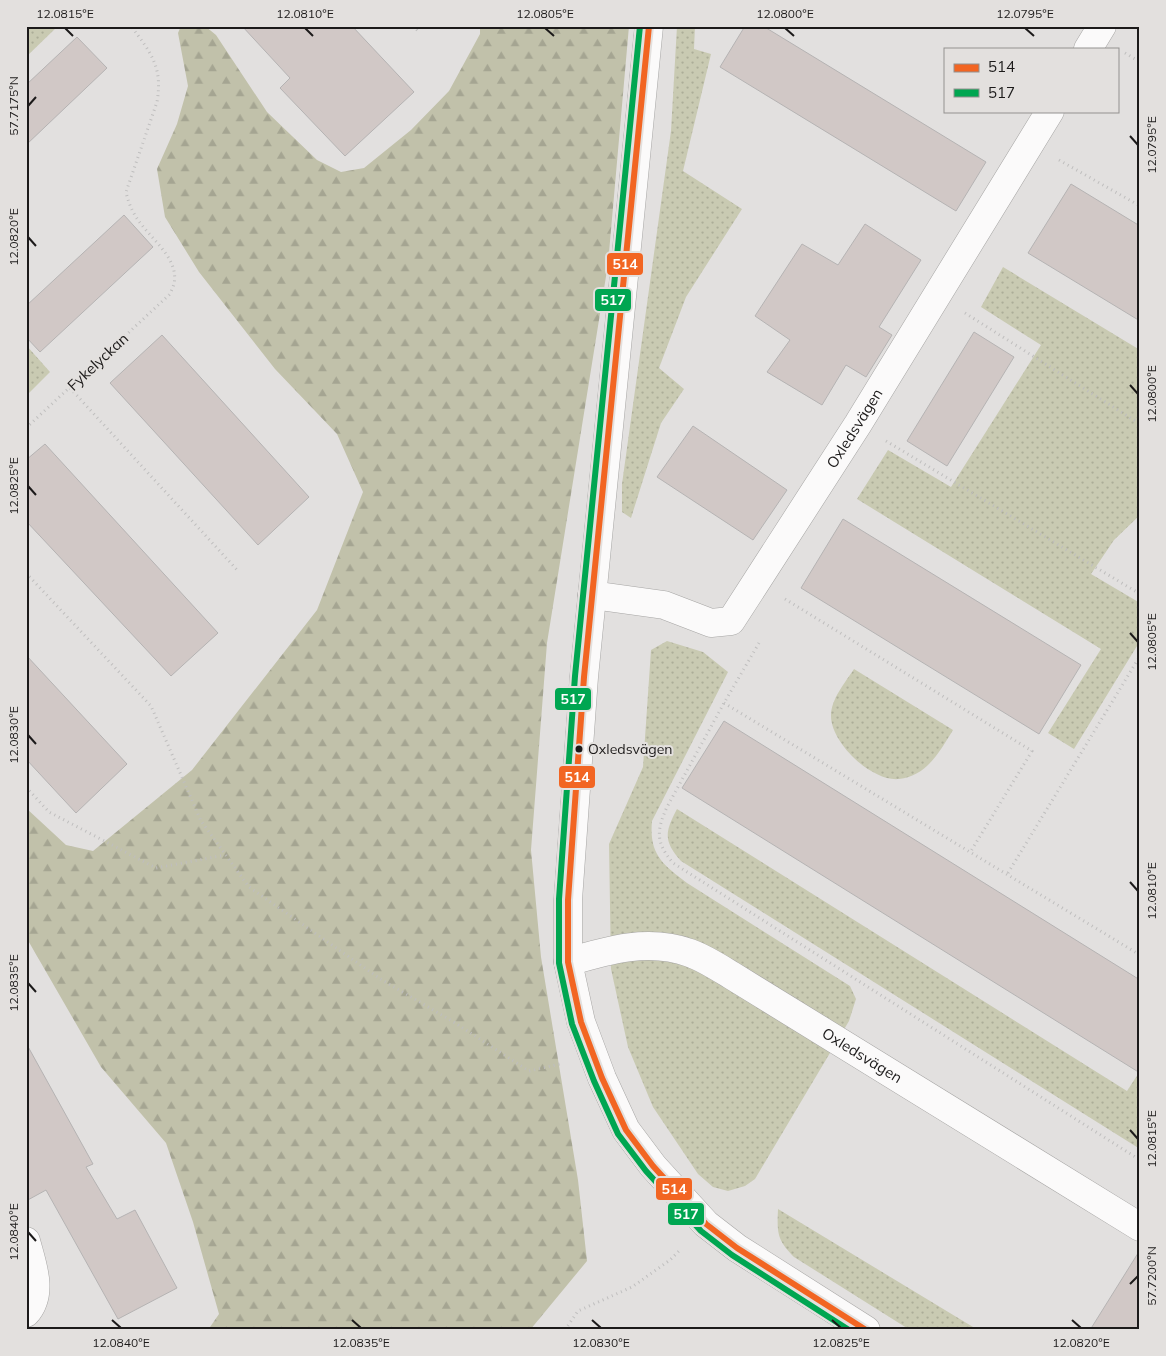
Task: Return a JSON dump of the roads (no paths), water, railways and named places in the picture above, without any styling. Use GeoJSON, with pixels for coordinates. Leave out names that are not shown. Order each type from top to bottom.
{"type":"FeatureCollection","features":[{"type":"Feature","properties":{"kind":"street"},"geometry":{"type":"LineString","coordinates":[[649,26],[592,595],[574,796],[568,900],[568,962],[581,1022],[594,1057],[626,1130],[653,1166],[706,1224],[737,1248],[866,1330]]}},
{"type":"Feature","properties":{"kind":"street"},"geometry":{"type":"LineString","coordinates":[[1089,48],[1102,26]]}},
{"type":"Feature","properties":{"kind":"street","name":"Oxledsvägen"},"geometry":{"type":"LineString","coordinates":[[592,595],[664,604],[711,623],[731,621],[858,424],[1049,112]]}},
{"type":"Feature","properties":{"kind":"street","name":"Oxledsvägen"},"geometry":{"type":"LineString","coordinates":[[568,962],[638,945],[669,947],[691,953],[731,974],[1140,1227]]}},
{"type":"Feature","properties":{"kind":"street"},"geometry":{"type":"LineString","coordinates":[[26,1241],[37,1286],[30,1309],[26,1313]]}},
{"type":"Feature","properties":{"kind":"place","name":"Oxledsvägen"},"geometry":{"type":"Point","coordinates":[579,749]}}]}
